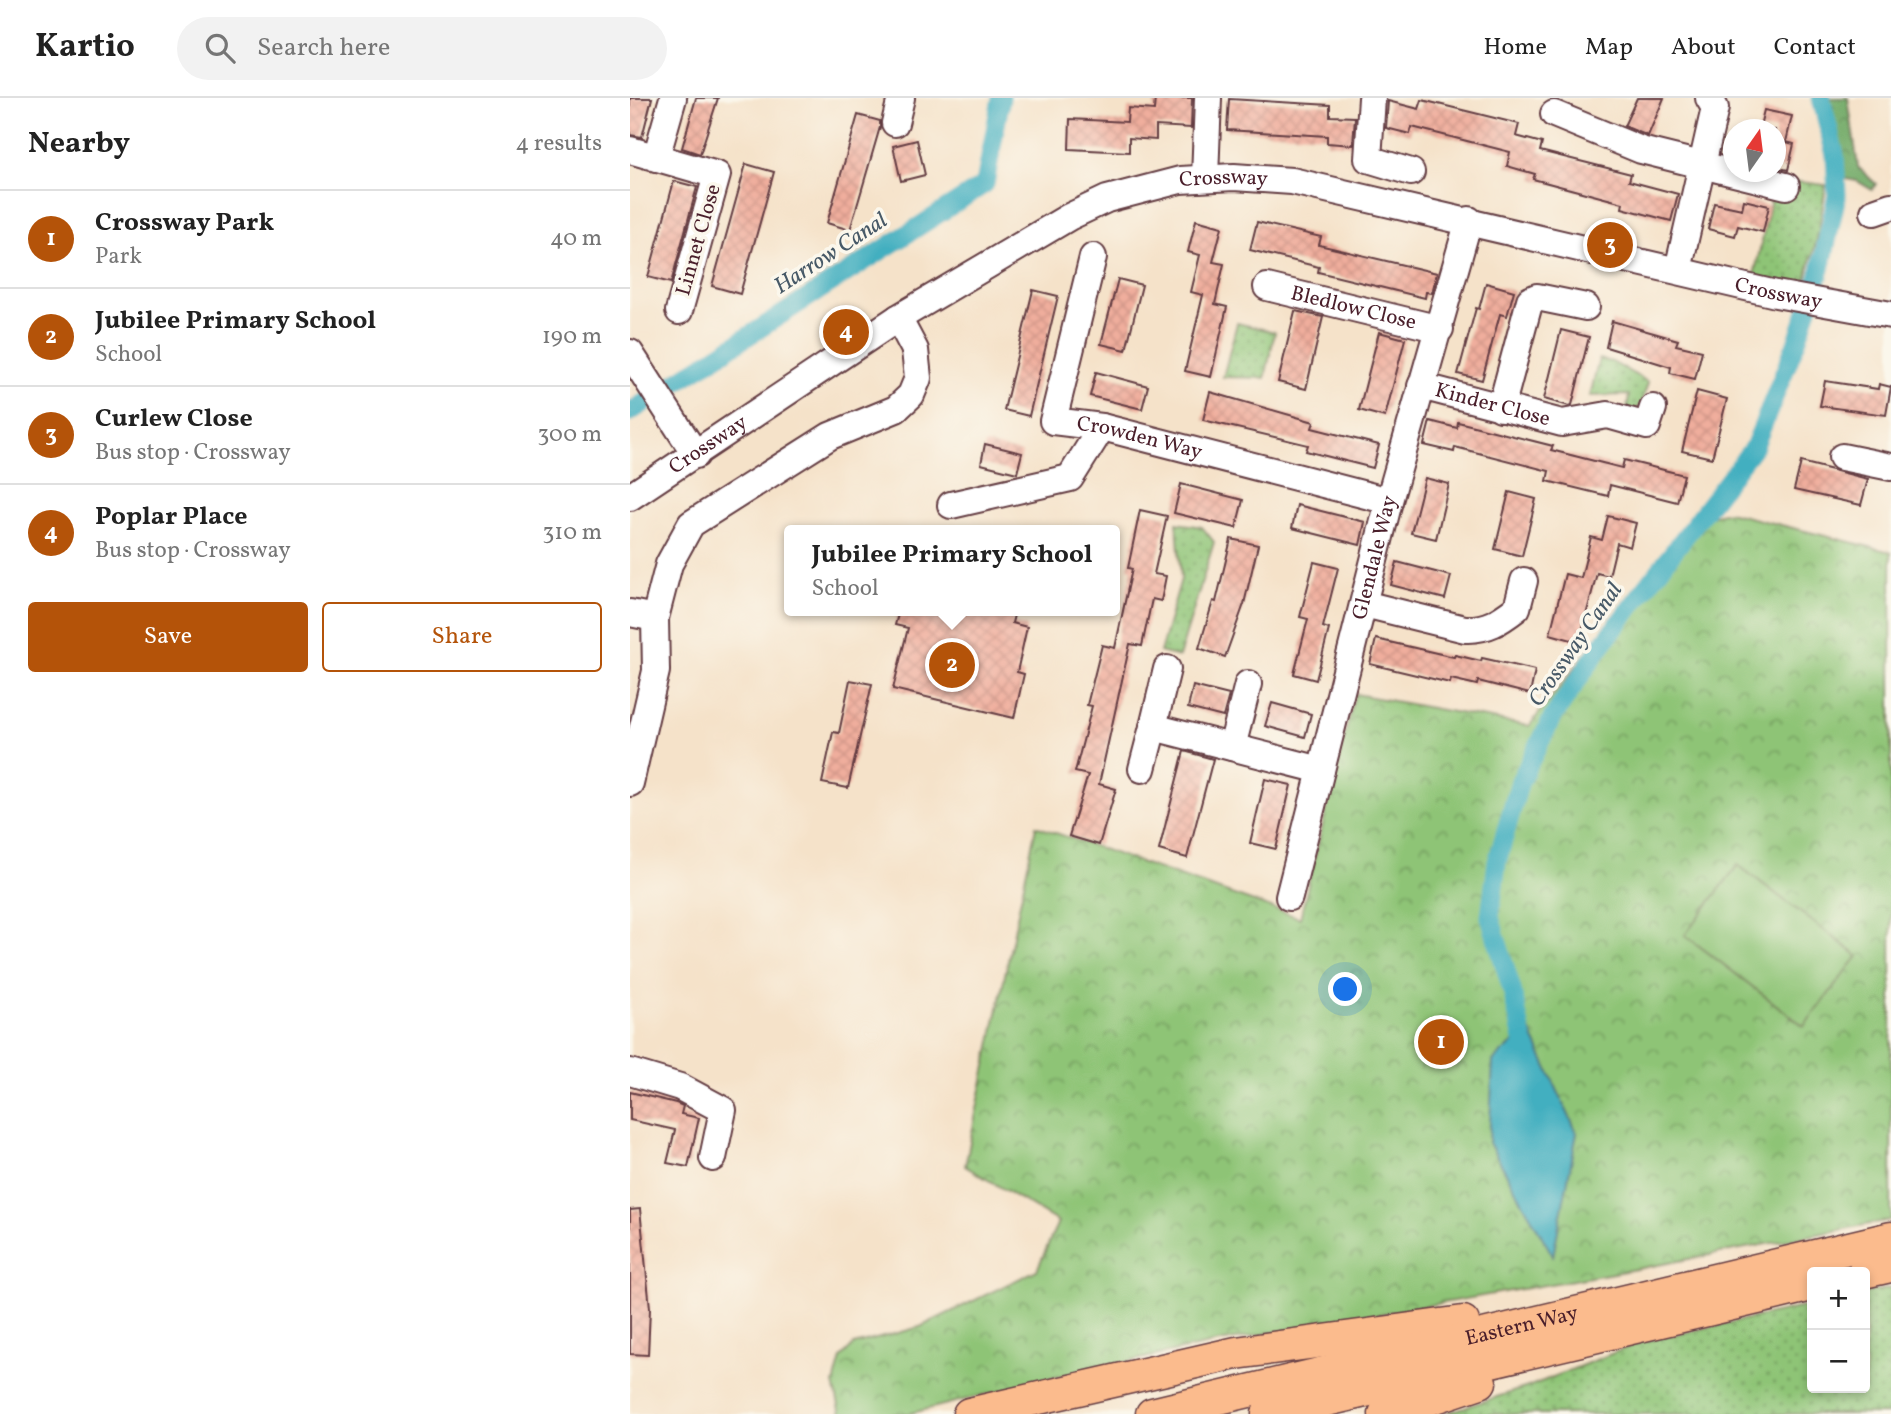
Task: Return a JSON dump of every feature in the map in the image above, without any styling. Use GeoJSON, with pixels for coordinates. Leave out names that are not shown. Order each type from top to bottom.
{"type":"FeatureCollection","features":[{"type":"Feature","properties":{"kind":"main road","name":"Eastern Way"},"geometry":{"type":"LineString","coordinates":[[1268,1414],[1891,1238]]}},
{"type":"Feature","properties":{"kind":"main road"},"geometry":{"type":"LineString","coordinates":[[1870,1271],[1891,1266]]}},
{"type":"Feature","properties":{"kind":"main road","name":"Eastern Way"},"geometry":{"type":"LineString","coordinates":[[1152,1414],[1613,1318],[1807,1285]]}},
{"type":"Feature","properties":{"kind":"main road"},"geometry":{"type":"LineString","coordinates":[[969,1414],[1236,1353],[1349,1335],[1613,1318]]}},
{"type":"Feature","properties":{"kind":"main road"},"geometry":{"type":"LineString","coordinates":[[1385,1414],[1613,1318]]}},
{"type":"Feature","properties":{"kind":"street"},"geometry":{"type":"LineString","coordinates":[[656,158],[673,98]]}},
{"type":"Feature","properties":{"kind":"street"},"geometry":{"type":"LineString","coordinates":[[1205,178],[1208,98]]}},
{"type":"Feature","properties":{"kind":"street"},"geometry":{"type":"LineString","coordinates":[[1372,98],[1368,159],[1411,172]]}},
{"type":"Feature","properties":{"kind":"street"},"geometry":{"type":"LineString","coordinates":[[1678,270],[1715,108],[1709,98]]}},
{"type":"Feature","properties":{"kind":"street"},"geometry":{"type":"LineString","coordinates":[[1554,114],[1641,150],[1786,186]]}},
{"type":"Feature","properties":{"kind":"street","name":"Linnet Close"},"geometry":{"type":"LineString","coordinates":[[630,150],[717,175],[679,311]]}},
{"type":"Feature","properties":{"kind":"street","name":"Crossway"},"geometry":{"type":"LineString","coordinates":[[630,497],[898,318],[1069,217],[1107,199],[1156,185],[1205,178],[1292,181],[1469,220],[1776,294],[1854,311],[1891,315]]}},
{"type":"Feature","properties":{"kind":"street","name":"Glendale Way"},"geometry":{"type":"LineString","coordinates":[[1289,897],[1420,386],[1440,329],[1469,220]]}},
{"type":"Feature","properties":{"kind":"street","name":"Crowden Way"},"geometry":{"type":"LineString","coordinates":[[1093,257],[1054,421],[1102,427],[1390,500]]}},
{"type":"Feature","properties":{"kind":"street","name":"Bledlow Close"},"geometry":{"type":"LineString","coordinates":[[1267,287],[1440,329]]}},
{"type":"Feature","properties":{"kind":"street"},"geometry":{"type":"LineString","coordinates":[[1501,408],[1530,300],[1537,297],[1586,307]]}},
{"type":"Feature","properties":{"kind":"street"},"geometry":{"type":"LineString","coordinates":[[630,783],[656,671],[642,616],[691,524],[830,436],[897,409],[911,395],[918,378],[915,351],[898,318]]}},
{"type":"Feature","properties":{"kind":"street"},"geometry":{"type":"LineString","coordinates":[[635,362],[696,455]]}},
{"type":"Feature","properties":{"kind":"street","name":"Kinder Close"},"geometry":{"type":"LineString","coordinates":[[1420,386],[1562,423],[1608,415],[1647,428]]}},
{"type":"Feature","properties":{"kind":"street"},"geometry":{"type":"LineString","coordinates":[[951,505],[1070,478],[1102,427]]}},
{"type":"Feature","properties":{"kind":"street"},"geometry":{"type":"LineString","coordinates":[[1842,457],[1891,467]]}},
{"type":"Feature","properties":{"kind":"street"},"geometry":{"type":"LineString","coordinates":[[1364,604],[1465,629],[1479,629],[1502,620],[1517,608],[1524,581]]}},
{"type":"Feature","properties":{"kind":"street"},"geometry":{"type":"LineString","coordinates":[[1142,769],[1167,669]]}},
{"type":"Feature","properties":{"kind":"street"},"geometry":{"type":"LineString","coordinates":[[1232,747],[1248,684]]}},
{"type":"Feature","properties":{"kind":"street"},"geometry":{"type":"LineString","coordinates":[[1153,727],[1321,769]]}},
{"type":"Feature","properties":{"kind":"street"},"geometry":{"type":"LineString","coordinates":[[630,1072],[680,1087],[723,1110],[713,1158]]}},
{"type":"Feature","properties":{"kind":"green space"},"geometry":{"type":"Polygon","coordinates":[[[1828,98],[1848,98],[1858,167],[1876,184],[1872,190],[1857,181],[1839,178],[1839,138],[1828,98]]]}},
{"type":"Feature","properties":{"kind":"green space"},"geometry":{"type":"Polygon","coordinates":[[[1792,181],[1826,185],[1818,235],[1804,287],[1754,276],[1773,191],[1792,181]]]}},
{"type":"Feature","properties":{"kind":"green space"},"geometry":{"type":"Polygon","coordinates":[[[1237,323],[1275,332],[1265,378],[1223,377],[1237,323]]]}},
{"type":"Feature","properties":{"kind":"green space"},"geometry":{"type":"Polygon","coordinates":[[[1599,359],[1612,362],[1648,382],[1642,403],[1636,410],[1627,410],[1629,395],[1590,396],[1599,359]]]}},
{"type":"Feature","properties":{"kind":"green space"},"geometry":{"type":"Polygon","coordinates":[[[1728,512],[1891,552],[1891,1220],[1642,1268],[1214,1343],[1047,1379],[908,1414],[841,1414],[834,1384],[841,1358],[854,1345],[920,1327],[1037,1270],[1058,1222],[965,1166],[1036,826],[1300,918],[1355,694],[1529,726],[1691,520],[1728,512]]]}},
{"type":"Feature","properties":{"kind":"green space"},"geometry":{"type":"Polygon","coordinates":[[[1177,523],[1202,527],[1214,542],[1179,657],[1160,652],[1181,579],[1177,523]]]}},
{"type":"Feature","properties":{"kind":"green space"},"geometry":{"type":"Polygon","coordinates":[[[1738,865],[1858,956],[1804,1026],[1685,935],[1738,865]]]}},
{"type":"Feature","properties":{"kind":"green space"},"geometry":{"type":"Polygon","coordinates":[[[1891,1288],[1891,1414],[1443,1414],[1528,1387],[1641,1342],[1807,1306],[1807,1393],[1870,1393],[1870,1292],[1891,1288]]]}},
{"type":"Feature","properties":{"kind":"water"},"geometry":{"type":"Polygon","coordinates":[[[1529,1028],[1577,1133],[1553,1256],[1489,1143],[1493,1061],[1529,1028]]]}},
{"type":"Feature","properties":{"kind":"building"},"geometry":{"type":"Polygon","coordinates":[[[630,98],[652,98],[642,137],[630,135],[630,98]]]}},
{"type":"Feature","properties":{"kind":"building"},"geometry":{"type":"Polygon","coordinates":[[[696,98],[718,98],[700,154],[682,148],[696,98]]]}},
{"type":"Feature","properties":{"kind":"building"},"geometry":{"type":"Polygon","coordinates":[[[1155,98],[1192,98],[1191,128],[1156,126],[1156,140],[1129,138],[1129,152],[1069,149],[1070,119],[1127,122],[1128,108],[1154,110],[1155,98]]]}},
{"type":"Feature","properties":{"kind":"building"},"geometry":{"type":"Polygon","coordinates":[[[1637,98],[1664,98],[1648,136],[1624,126],[1637,98]]]}},
{"type":"Feature","properties":{"kind":"building"},"geometry":{"type":"Polygon","coordinates":[[[1229,99],[1330,105],[1330,116],[1355,117],[1353,145],[1327,143],[1327,136],[1227,130],[1229,99]]]}},
{"type":"Feature","properties":{"kind":"building"},"geometry":{"type":"Polygon","coordinates":[[[1422,100],[1519,124],[1516,136],[1542,143],[1540,151],[1631,174],[1629,181],[1678,194],[1671,221],[1622,208],[1623,203],[1533,179],[1535,174],[1507,166],[1510,152],[1412,127],[1410,134],[1386,128],[1388,101],[1419,109],[1422,100]]]}},
{"type":"Feature","properties":{"kind":"building"},"geometry":{"type":"Polygon","coordinates":[[[1764,110],[1792,116],[1786,142],[1786,119],[1762,119],[1764,110]]]}},
{"type":"Feature","properties":{"kind":"building"},"geometry":{"type":"Polygon","coordinates":[[[858,115],[880,121],[880,127],[850,230],[827,223],[858,115]]]}},
{"type":"Feature","properties":{"kind":"building"},"geometry":{"type":"Polygon","coordinates":[[[917,140],[925,175],[901,181],[893,146],[917,140]]]}},
{"type":"Feature","properties":{"kind":"building"},"geometry":{"type":"Polygon","coordinates":[[[1786,142],[1794,144],[1786,170],[1786,142]]]}},
{"type":"Feature","properties":{"kind":"building"},"geometry":{"type":"Polygon","coordinates":[[[746,164],[774,172],[740,294],[712,286],[746,164]]]}},
{"type":"Feature","properties":{"kind":"building"},"geometry":{"type":"Polygon","coordinates":[[[674,181],[697,187],[671,283],[648,277],[674,181]]]}},
{"type":"Feature","properties":{"kind":"building"},"geometry":{"type":"Polygon","coordinates":[[[1744,200],[1769,206],[1763,232],[1738,226],[1735,236],[1708,229],[1714,203],[1742,209],[1744,200]]]}},
{"type":"Feature","properties":{"kind":"building"},"geometry":{"type":"Polygon","coordinates":[[[1196,220],[1222,227],[1213,262],[1224,264],[1215,304],[1227,307],[1211,377],[1185,371],[1203,295],[1191,292],[1200,255],[1188,252],[1196,220]]]}},
{"type":"Feature","properties":{"kind":"building"},"geometry":{"type":"Polygon","coordinates":[[[1257,222],[1321,237],[1319,245],[1437,273],[1432,293],[1426,292],[1425,298],[1318,272],[1319,267],[1250,250],[1257,222]]]}},
{"type":"Feature","properties":{"kind":"building"},"geometry":{"type":"Polygon","coordinates":[[[1118,279],[1142,285],[1126,350],[1101,344],[1118,279]]]}},
{"type":"Feature","properties":{"kind":"building"},"geometry":{"type":"Polygon","coordinates":[[[1486,283],[1514,291],[1507,316],[1500,314],[1482,380],[1458,374],[1476,308],[1479,309],[1486,283]]]}},
{"type":"Feature","properties":{"kind":"building"},"geometry":{"type":"Polygon","coordinates":[[[1033,290],[1058,296],[1029,416],[1004,410],[1033,290]]]}},
{"type":"Feature","properties":{"kind":"building"},"geometry":{"type":"Polygon","coordinates":[[[1295,311],[1323,317],[1306,389],[1278,382],[1295,311]]]}},
{"type":"Feature","properties":{"kind":"building"},"geometry":{"type":"Polygon","coordinates":[[[1612,321],[1678,340],[1676,345],[1702,351],[1695,379],[1670,373],[1671,367],[1606,347],[1612,321]]]}},
{"type":"Feature","properties":{"kind":"building"},"geometry":{"type":"Polygon","coordinates":[[[1561,330],[1589,337],[1572,405],[1569,406],[1544,399],[1561,330]]]}},
{"type":"Feature","properties":{"kind":"building"},"geometry":{"type":"Polygon","coordinates":[[[1379,332],[1405,339],[1385,417],[1359,410],[1379,332]]]}},
{"type":"Feature","properties":{"kind":"building"},"geometry":{"type":"Polygon","coordinates":[[[1096,372],[1148,386],[1142,409],[1090,396],[1096,372]]]}},
{"type":"Feature","properties":{"kind":"building"},"geometry":{"type":"Polygon","coordinates":[[[1825,381],[1878,389],[1879,384],[1891,387],[1886,415],[1820,406],[1825,381]]]}},
{"type":"Feature","properties":{"kind":"building"},"geometry":{"type":"Polygon","coordinates":[[[1697,391],[1727,399],[1712,458],[1682,451],[1697,391]]]}},
{"type":"Feature","properties":{"kind":"building"},"geometry":{"type":"Polygon","coordinates":[[[1210,392],[1314,422],[1312,428],[1379,445],[1373,468],[1306,451],[1308,445],[1203,420],[1210,392]]]}},
{"type":"Feature","properties":{"kind":"building"},"geometry":{"type":"Polygon","coordinates":[[[1430,421],[1457,428],[1458,422],[1553,446],[1551,450],[1622,468],[1624,460],[1684,475],[1677,502],[1610,485],[1608,496],[1547,481],[1549,471],[1455,447],[1454,452],[1424,445],[1430,421]]]}},
{"type":"Feature","properties":{"kind":"building"},"geometry":{"type":"Polygon","coordinates":[[[985,444],[1022,453],[1017,473],[981,464],[985,444]]]}},
{"type":"Feature","properties":{"kind":"building"},"geometry":{"type":"Polygon","coordinates":[[[1801,462],[1868,479],[1861,505],[1794,490],[1801,462]]]}},
{"type":"Feature","properties":{"kind":"building"},"geometry":{"type":"Polygon","coordinates":[[[1425,478],[1449,484],[1436,539],[1411,533],[1425,478]]]}},
{"type":"Feature","properties":{"kind":"building"},"geometry":{"type":"Polygon","coordinates":[[[1181,484],[1243,500],[1236,528],[1174,513],[1181,484]]]}},
{"type":"Feature","properties":{"kind":"building"},"geometry":{"type":"Polygon","coordinates":[[[1509,492],[1536,499],[1522,556],[1495,549],[1509,492]]]}},
{"type":"Feature","properties":{"kind":"building"},"geometry":{"type":"Polygon","coordinates":[[[1297,505],[1365,522],[1360,545],[1292,528],[1297,505]]]}},
{"type":"Feature","properties":{"kind":"building"},"geometry":{"type":"Polygon","coordinates":[[[1140,510],[1167,516],[1154,574],[1166,576],[1161,601],[1152,599],[1142,646],[1130,644],[1099,784],[1116,789],[1099,845],[1069,836],[1088,775],[1075,772],[1092,706],[1087,705],[1102,645],[1115,648],[1132,569],[1128,568],[1140,510]]]}},
{"type":"Feature","properties":{"kind":"building"},"geometry":{"type":"Polygon","coordinates":[[[1608,516],[1636,523],[1630,547],[1617,543],[1609,576],[1597,573],[1579,642],[1550,634],[1565,574],[1581,578],[1591,537],[1602,540],[1608,516]]]}},
{"type":"Feature","properties":{"kind":"building"},"geometry":{"type":"Polygon","coordinates":[[[1231,539],[1258,545],[1244,604],[1225,657],[1199,648],[1213,601],[1216,602],[1231,539]]]}},
{"type":"Feature","properties":{"kind":"building"},"geometry":{"type":"Polygon","coordinates":[[[1314,562],[1338,568],[1323,627],[1329,629],[1316,680],[1294,674],[1308,619],[1300,617],[1314,562]]]}},
{"type":"Feature","properties":{"kind":"building"},"geometry":{"type":"Polygon","coordinates":[[[1397,562],[1451,576],[1445,599],[1391,585],[1397,562]]]}},
{"type":"Feature","properties":{"kind":"building"},"geometry":{"type":"Polygon","coordinates":[[[898,616],[1014,616],[1012,623],[1027,627],[1017,672],[1024,674],[1014,718],[893,689],[908,628],[895,625],[898,616]]]}},
{"type":"Feature","properties":{"kind":"building"},"geometry":{"type":"Polygon","coordinates":[[[1376,639],[1454,657],[1455,655],[1481,661],[1482,658],[1535,670],[1530,694],[1478,681],[1477,685],[1451,679],[1450,683],[1370,664],[1376,639]]]}},
{"type":"Feature","properties":{"kind":"building"},"geometry":{"type":"Polygon","coordinates":[[[850,680],[872,684],[848,788],[822,783],[833,732],[839,733],[850,680]]]}},
{"type":"Feature","properties":{"kind":"building"},"geometry":{"type":"Polygon","coordinates":[[[1193,686],[1229,695],[1223,717],[1188,708],[1193,686]]]}},
{"type":"Feature","properties":{"kind":"building"},"geometry":{"type":"Polygon","coordinates":[[[1272,703],[1311,714],[1305,737],[1265,726],[1272,703]]]}},
{"type":"Feature","properties":{"kind":"building"},"geometry":{"type":"Polygon","coordinates":[[[1184,751],[1213,759],[1187,858],[1159,850],[1184,751]]]}},
{"type":"Feature","properties":{"kind":"building"},"geometry":{"type":"Polygon","coordinates":[[[1265,779],[1291,785],[1276,849],[1250,843],[1265,779]]]}},
{"type":"Feature","properties":{"kind":"building"},"geometry":{"type":"Polygon","coordinates":[[[630,1092],[676,1103],[683,1106],[681,1114],[699,1118],[688,1167],[667,1163],[675,1130],[630,1120],[630,1092]]]}},
{"type":"Feature","properties":{"kind":"building"},"geometry":{"type":"Polygon","coordinates":[[[640,1209],[650,1308],[648,1355],[630,1354],[630,1210],[640,1209]]]}},
{"type":"Feature","properties":{"kind":"waterway","name":"Harrow Canal"},"geometry":{"type":"LineString","coordinates":[[630,412],[985,184],[1001,98]]}},
{"type":"Feature","properties":{"kind":"waterway","name":"Crossway Canal"},"geometry":{"type":"LineString","coordinates":[[1527,1057],[1512,990],[1490,917],[1497,862],[1520,781],[1553,717],[1601,646],[1755,445],[1798,338],[1821,269],[1837,195],[1835,155],[1821,98]]}},
{"type":"Feature","properties":{"kind":"place","name":"Curlew Close"},"geometry":{"type":"Point","coordinates":[1610,245]}},
{"type":"Feature","properties":{"kind":"place","name":"Poplar Place"},"geometry":{"type":"Point","coordinates":[846,332]}},
{"type":"Feature","properties":{"kind":"place","name":"Jubilee Primary School"},"geometry":{"type":"Point","coordinates":[952,665]}},
{"type":"Feature","properties":{"kind":"place","name":"Crossway Park"},"geometry":{"type":"Point","coordinates":[1441,1042]}}]}
